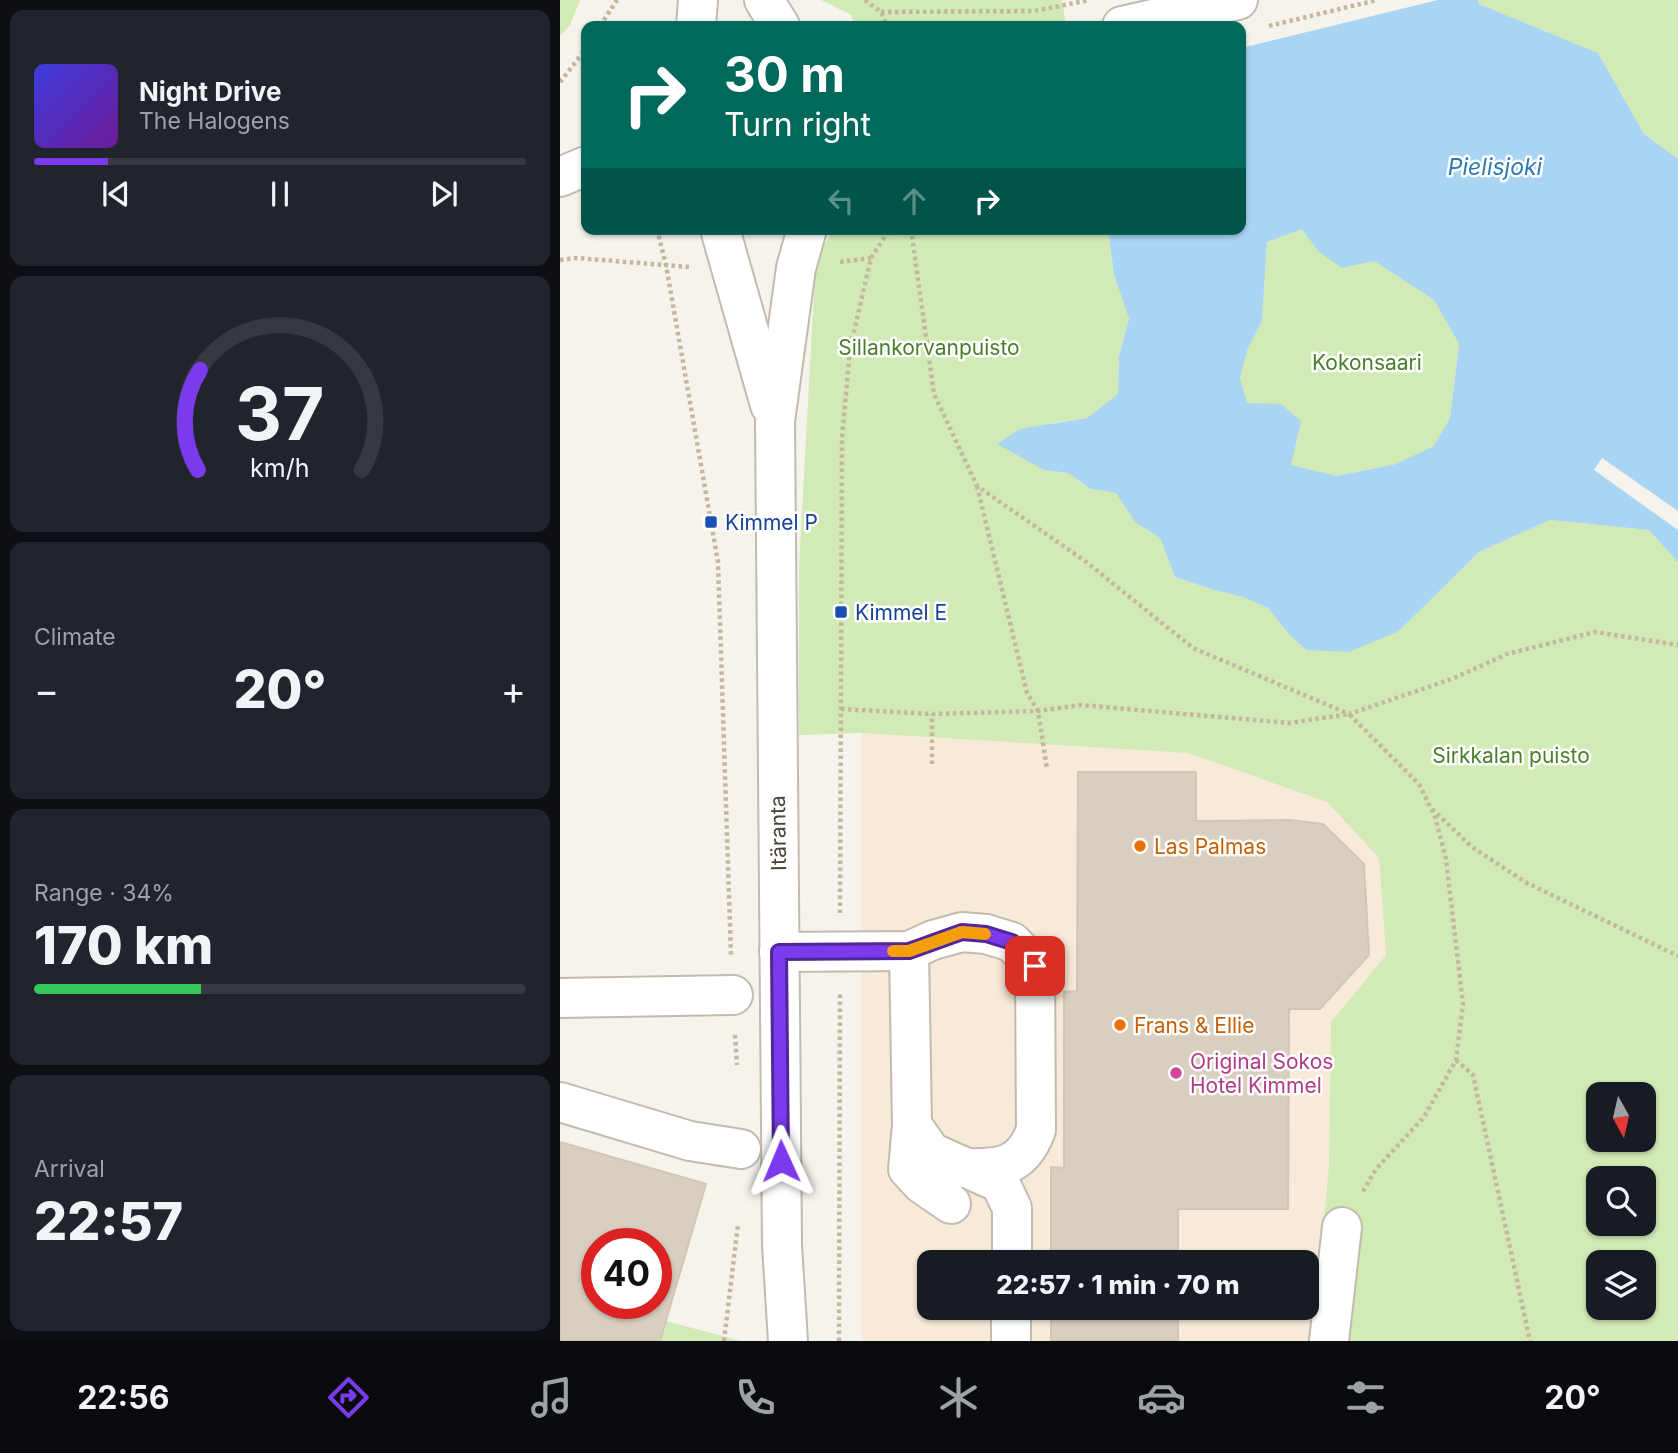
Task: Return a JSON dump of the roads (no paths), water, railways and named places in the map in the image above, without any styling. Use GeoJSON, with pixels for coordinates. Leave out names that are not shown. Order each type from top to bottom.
{"type":"FeatureCollection","features":[{"type":"Feature","properties":{"kind":"street"},"geometry":{"type":"LineString","coordinates":[[696,21],[698,0]]}},
{"type":"Feature","properties":{"kind":"street"},"geometry":{"type":"LineString","coordinates":[[764,0],[777,21]]}},
{"type":"Feature","properties":{"kind":"street"},"geometry":{"type":"LineString","coordinates":[[1144,21],[1238,0]]}},
{"type":"Feature","properties":{"kind":"street"},"geometry":{"type":"LineString","coordinates":[[560,177],[581,168]]}},
{"type":"Feature","properties":{"kind":"street","name":"Itäranta"},"geometry":{"type":"LineString","coordinates":[[722,235],[775,421]]}},
{"type":"Feature","properties":{"kind":"street","name":"Itäranta"},"geometry":{"type":"LineString","coordinates":[[788,1341],[782,1245],[775,421],[796,268],[805,235]]}},
{"type":"Feature","properties":{"kind":"street"},"geometry":{"type":"LineString","coordinates":[[779,952],[909,951],[962,932],[986,934],[1012,942],[1035,966],[1036,1129],[1030,1147],[1007,1165],[992,1169],[963,1168]]}},
{"type":"Feature","properties":{"kind":"street"},"geometry":{"type":"LineString","coordinates":[[909,951],[912,1125],[908,1169],[922,1184],[951,1204]]}},
{"type":"Feature","properties":{"kind":"street"},"geometry":{"type":"LineString","coordinates":[[560,998],[733,995]]}},
{"type":"Feature","properties":{"kind":"street"},"geometry":{"type":"LineString","coordinates":[[560,1102],[690,1141],[741,1149]]}},
{"type":"Feature","properties":{"kind":"street"},"geometry":{"type":"LineString","coordinates":[[912,1125],[931,1152],[1000,1183],[1012,1209],[1012,1250]]}},
{"type":"Feature","properties":{"kind":"street"},"geometry":{"type":"LineString","coordinates":[[1329,1341],[1342,1227]]}},
{"type":"Feature","properties":{"kind":"street","name":"Itäranta"},"geometry":{"type":"LineString","coordinates":[[769,1341],[782,1245]]}},
{"type":"Feature","properties":{"kind":"street"},"geometry":{"type":"LineString","coordinates":[[1011,1320],[1011,1341]]}},
{"type":"Feature","properties":{"kind":"water","name":"Pielisjoki"},"geometry":{"type":"Polygon","coordinates":[[[1066,0],[1478,0],[1479,4],[1598,53],[1644,134],[1678,159],[1678,562],[1649,530],[1550,520],[1479,552],[1399,631],[1349,652],[1306,650],[1268,608],[1243,597],[1175,577],[1160,538],[1135,522],[1116,493],[1091,489],[1068,473],[1044,470],[997,444],[1020,429],[1087,418],[1118,394],[1119,356],[1129,319],[1114,275],[1109,235],[1246,235],[1246,21],[1207,21],[1066,0]],[[1302,229],[1267,242],[1262,321],[1248,348],[1240,378],[1247,403],[1281,404],[1301,421],[1291,465],[1337,476],[1396,464],[1434,446],[1450,418],[1459,344],[1434,300],[1374,261],[1342,268],[1318,251],[1302,229]]]}},
{"type":"Feature","properties":{"kind":"place","name":"Kimmel P"},"geometry":{"type":"Point","coordinates":[711,522]}},
{"type":"Feature","properties":{"kind":"place","name":"Kimmel E"},"geometry":{"type":"Point","coordinates":[841,612]}},
{"type":"Feature","properties":{"kind":"place","name":"Las Palmas"},"geometry":{"type":"Point","coordinates":[1140,846]}},
{"type":"Feature","properties":{"kind":"place","name":"Frans & Ellie"},"geometry":{"type":"Point","coordinates":[1120,1025]}},
{"type":"Feature","properties":{"kind":"place","name":"Original Sokos Hotel Kimmel"},"geometry":{"type":"Point","coordinates":[1176,1073]}},
{"type":"Feature","properties":{"kind":"park label","name":"Sillankorvanpuisto"},"geometry":{"type":"Point","coordinates":[929,347]}},
{"type":"Feature","properties":{"kind":"park label","name":"Kokonsaari"},"geometry":{"type":"Point","coordinates":[1367,362]}},
{"type":"Feature","properties":{"kind":"park label","name":"Sirkkalan puisto"},"geometry":{"type":"Point","coordinates":[1511,755]}}]}
